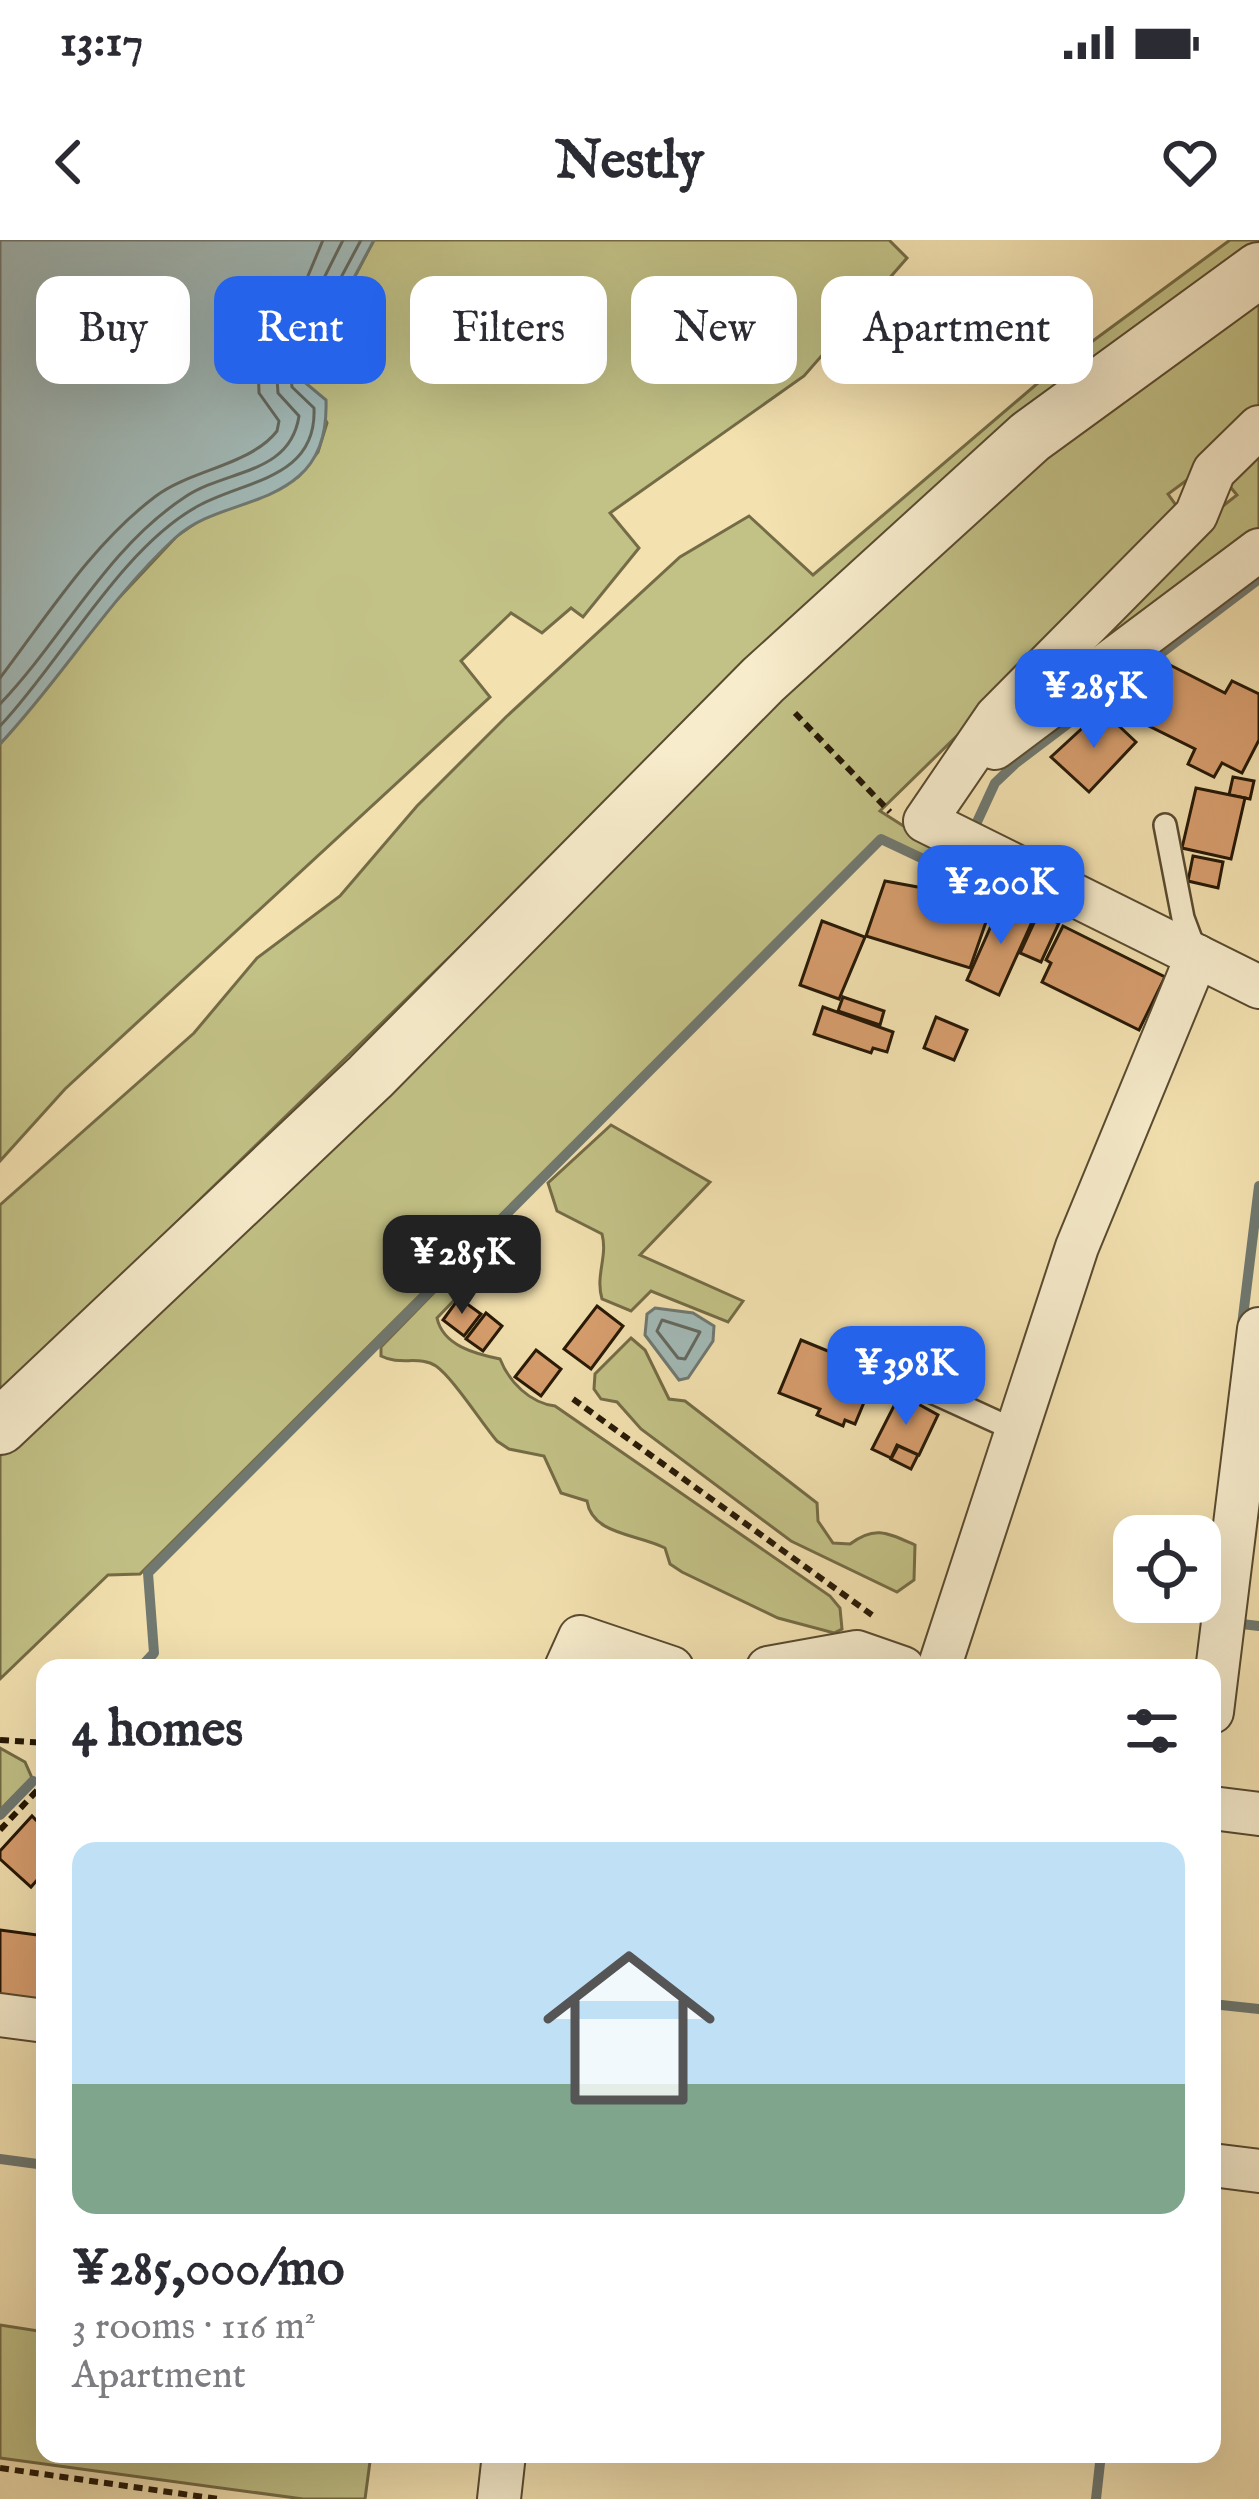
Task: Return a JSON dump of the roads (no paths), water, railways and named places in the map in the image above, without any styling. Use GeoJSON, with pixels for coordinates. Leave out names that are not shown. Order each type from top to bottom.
{"type":"FeatureCollection","features":[{"type":"Feature","properties":{"kind":"street"},"geometry":{"type":"LineString","coordinates":[[0,1427],[370,1077],[763,680],[1030,437],[1259,270]]}},
{"type":"Feature","properties":{"kind":"street"},"geometry":{"type":"LineString","coordinates":[[1259,427],[1214,471],[1196,515],[996,717],[925,820],[1259,987]]}},
{"type":"Feature","properties":{"kind":"street"},"geometry":{"type":"LineString","coordinates":[[951,781],[1259,550]]}},
{"type":"Feature","properties":{"kind":"street"},"geometry":{"type":"LineString","coordinates":[[930,1659],[1016,1431],[1077,1247],[1197,956]]}},
{"type":"Feature","properties":{"kind":"street"},"geometry":{"type":"LineString","coordinates":[[1219,1659],[1259,1329]]}},
{"type":"Feature","properties":{"kind":"street"},"geometry":{"type":"LineString","coordinates":[[570,1659],[580,1637],[645,1659]]}},
{"type":"Feature","properties":{"kind":"street"},"geometry":{"type":"LineString","coordinates":[[818,1659],[857,1652],[890,1659]]}},
{"type":"Feature","properties":{"kind":"street"},"geometry":{"type":"LineString","coordinates":[[1221,1809],[1259,1814]]}},
{"type":"Feature","properties":{"kind":"street"},"geometry":{"type":"LineString","coordinates":[[0,2015],[36,2020]]}},
{"type":"Feature","properties":{"kind":"street"},"geometry":{"type":"LineString","coordinates":[[1221,2166],[1259,2171]]}},
{"type":"Feature","properties":{"kind":"street"},"geometry":{"type":"LineString","coordinates":[[499,2499],[503,2463]]}},
{"type":"Feature","properties":{"kind":"lane"},"geometry":{"type":"LineString","coordinates":[[1166,825],[1183,918],[1197,956]]}},
{"type":"Feature","properties":{"kind":"lane"},"geometry":{"type":"LineString","coordinates":[[912,1383],[1016,1431]]}},
{"type":"Feature","properties":{"kind":"water"},"geometry":{"type":"Polygon","coordinates":[[[0,240],[374,240],[355,276],[214,276],[214,384],[307,384],[326,400],[321,441],[313,460],[285,486],[204,519],[175,538],[128,587],[0,744],[0,240]]]}},
{"type":"Feature","properties":{"kind":"water"},"geometry":{"type":"Polygon","coordinates":[[[655,1308],[693,1313],[714,1326],[713,1341],[688,1378],[679,1380],[645,1335],[647,1314],[655,1308]]]}},
{"type":"Feature","properties":{"kind":"waterway"},"geometry":{"type":"LineString","coordinates":[[977,822],[995,783],[1016,763],[1259,579]]}},
{"type":"Feature","properties":{"kind":"waterway"},"geometry":{"type":"LineString","coordinates":[[148,1659],[154,1653],[148,1573],[881,839],[953,873]]}},
{"type":"Feature","properties":{"kind":"waterway"},"geometry":{"type":"LineString","coordinates":[[1242,1325],[1259,1186]]}},
{"type":"Feature","properties":{"kind":"waterway"},"geometry":{"type":"LineString","coordinates":[[1233,1623],[1259,1626]]}},
{"type":"Feature","properties":{"kind":"waterway"},"geometry":{"type":"LineString","coordinates":[[0,1815],[33,1781]]}},
{"type":"Feature","properties":{"kind":"waterway"},"geometry":{"type":"LineString","coordinates":[[1221,2005],[1259,2009]]}},
{"type":"Feature","properties":{"kind":"waterway"},"geometry":{"type":"LineString","coordinates":[[0,2159],[36,2164]]}},
{"type":"Feature","properties":{"kind":"waterway"},"geometry":{"type":"LineString","coordinates":[[1096,2499],[1100,2463]]}}]}
